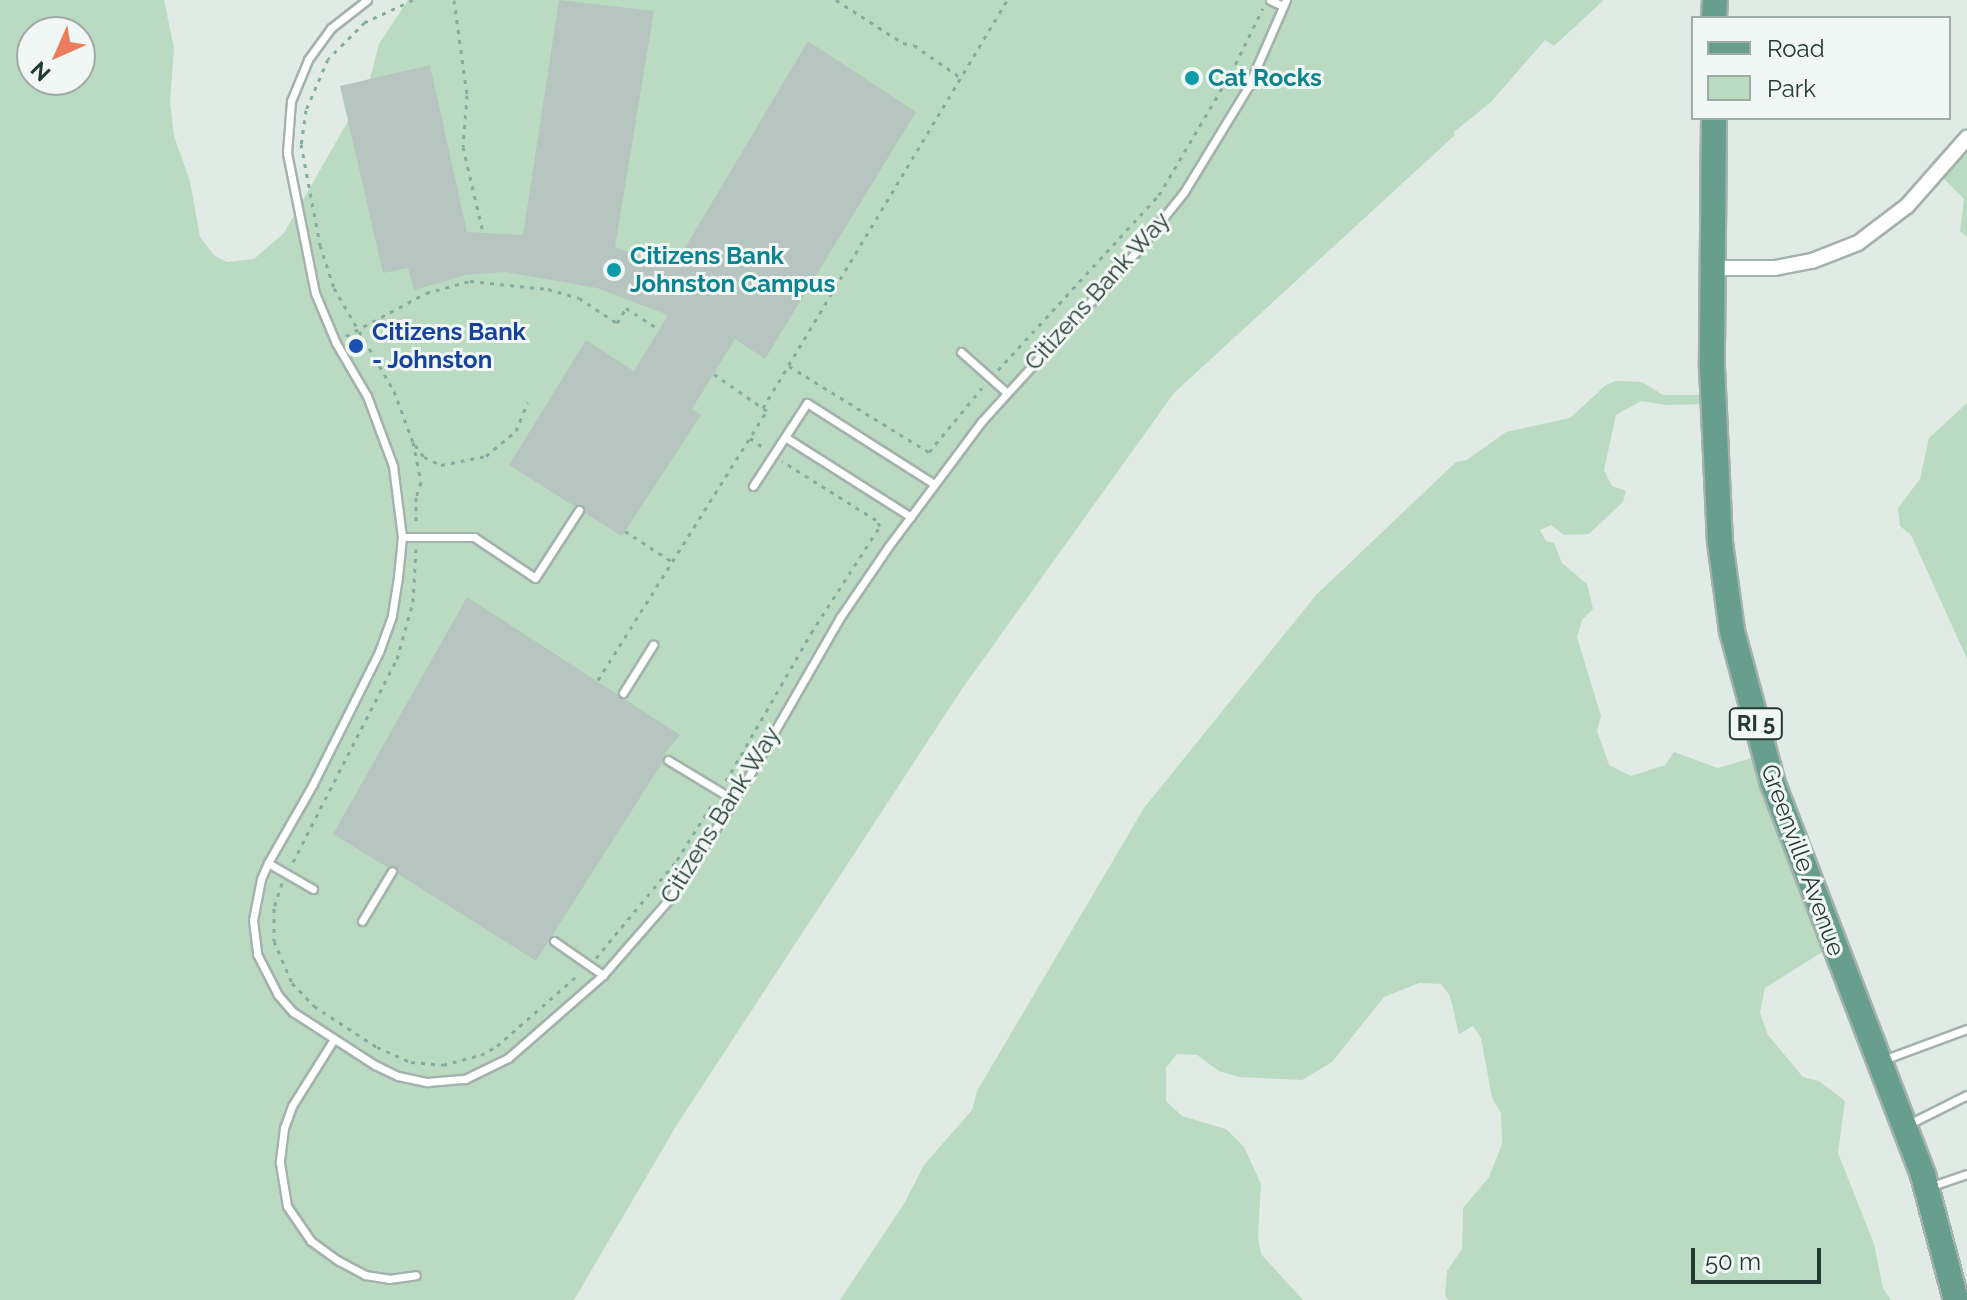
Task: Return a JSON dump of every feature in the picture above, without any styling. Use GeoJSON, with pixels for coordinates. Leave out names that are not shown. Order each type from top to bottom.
{"type":"FeatureCollection","features":[{"type":"Feature","properties":{"kind":"main road","name":"Greenville Avenue"},"geometry":{"type":"LineString","coordinates":[[1714,120],[1715,450],[1720,542],[1732,631],[1773,784],[1807,880],[1881,1061],[1927,1188],[1956,1300]]}},
{"type":"Feature","properties":{"kind":"street"},"geometry":{"type":"LineString","coordinates":[[1713,268],[1788,266],[1812,261],[1858,243],[1907,206],[1967,138]]}},
{"type":"Feature","properties":{"kind":"lane","name":"Citizens Bank Way"},"geometry":{"type":"LineString","coordinates":[[367,0],[331,28],[308,60],[291,101],[286,128],[298,224],[315,293],[336,343],[367,396],[384,437],[398,493],[402,537],[392,616],[379,652],[313,784],[268,863],[261,879],[253,920],[257,954],[278,995],[293,1012],[398,1076],[427,1082],[465,1079],[508,1058],[603,975],[671,897],[734,800],[841,616],[934,484],[1006,392],[1126,263],[1184,192],[1248,87],[1284,3]]}},
{"type":"Feature","properties":{"kind":"lane"},"geometry":{"type":"LineString","coordinates":[[1268,0],[1284,3]]}},
{"type":"Feature","properties":{"kind":"lane"},"geometry":{"type":"LineString","coordinates":[[961,352],[1006,392]]}},
{"type":"Feature","properties":{"kind":"lane"},"geometry":{"type":"LineString","coordinates":[[753,486],[807,403],[934,484]]}},
{"type":"Feature","properties":{"kind":"lane"},"geometry":{"type":"LineString","coordinates":[[785,437],[911,517]]}},
{"type":"Feature","properties":{"kind":"lane"},"geometry":{"type":"LineString","coordinates":[[402,537],[474,537],[535,578],[579,510]]}},
{"type":"Feature","properties":{"kind":"lane"},"geometry":{"type":"LineString","coordinates":[[623,693],[653,645]]}},
{"type":"Feature","properties":{"kind":"lane"},"geometry":{"type":"LineString","coordinates":[[668,760],[734,800]]}},
{"type":"Feature","properties":{"kind":"lane"},"geometry":{"type":"LineString","coordinates":[[268,863],[313,889]]}},
{"type":"Feature","properties":{"kind":"lane"},"geometry":{"type":"LineString","coordinates":[[362,921],[392,871]]}},
{"type":"Feature","properties":{"kind":"lane"},"geometry":{"type":"LineString","coordinates":[[554,941],[603,975]]}},
{"type":"Feature","properties":{"kind":"lane"},"geometry":{"type":"LineString","coordinates":[[1881,1061],[1967,1029]]}},
{"type":"Feature","properties":{"kind":"lane"},"geometry":{"type":"LineString","coordinates":[[334,1039],[292,1106],[284,1128],[280,1163],[287,1206],[311,1241],[365,1275],[389,1279],[416,1275]]}},
{"type":"Feature","properties":{"kind":"lane"},"geometry":{"type":"LineString","coordinates":[[1905,1126],[1967,1095]]}},
{"type":"Feature","properties":{"kind":"lane"},"geometry":{"type":"LineString","coordinates":[[1927,1188],[1967,1174]]}},
{"type":"Feature","properties":{"kind":"path"},"geometry":{"type":"LineString","coordinates":[[413,0],[384,11],[348,37],[328,59],[306,110],[301,144],[320,245],[334,288],[394,391],[413,442],[421,482],[416,497],[413,602],[397,659],[286,874],[274,908],[273,926],[279,957],[292,983],[314,1006],[377,1047],[411,1062],[443,1065],[481,1055],[497,1046],[589,965],[677,860],[811,633],[880,526],[876,520],[750,438]]}},
{"type":"Feature","properties":{"kind":"path"},"geometry":{"type":"LineString","coordinates":[[454,0],[467,95],[463,147],[483,232]]}},
{"type":"Feature","properties":{"kind":"path"},"geometry":{"type":"LineString","coordinates":[[836,0],[903,43],[914,45],[961,78]]}},
{"type":"Feature","properties":{"kind":"path"},"geometry":{"type":"LineString","coordinates":[[763,408],[1007,0]]}},
{"type":"Feature","properties":{"kind":"path"},"geometry":{"type":"LineString","coordinates":[[789,366],[929,452],[990,378],[1159,195],[1231,73],[1268,0]]}},
{"type":"Feature","properties":{"kind":"path"},"geometry":{"type":"LineString","coordinates":[[336,343],[426,293],[470,281],[548,289],[579,298],[617,323],[626,308],[655,327]]}},
{"type":"Feature","properties":{"kind":"path"},"geometry":{"type":"LineString","coordinates":[[598,680],[767,411],[714,374]]}},
{"type":"Feature","properties":{"kind":"path"},"geometry":{"type":"LineString","coordinates":[[413,442],[432,463],[473,461],[505,443],[522,420],[528,402]]}},
{"type":"Feature","properties":{"kind":"path"},"geometry":{"type":"LineString","coordinates":[[625,531],[671,561]]}},
{"type":"Feature","properties":{"kind":"green space"},"geometry":{"type":"Polygon","coordinates":[[[0,0],[164,0],[174,48],[170,102],[174,136],[190,181],[200,237],[214,255],[227,262],[254,259],[284,233],[368,86],[379,44],[408,0],[1604,0],[1554,46],[1545,40],[1491,102],[1454,132],[1455,135],[1174,393],[962,689],[678,1123],[574,1300],[0,1300],[0,0]]]}},
{"type":"Feature","properties":{"kind":"green space"},"geometry":{"type":"Polygon","coordinates":[[[1967,150],[1967,237],[1960,231],[1964,199],[1943,178],[1967,150]]]}},
{"type":"Feature","properties":{"kind":"green space"},"geometry":{"type":"Polygon","coordinates":[[[1616,381],[1642,382],[1663,395],[1710,395],[1709,404],[1666,405],[1641,401],[1616,415],[1604,470],[1612,486],[1626,491],[1623,502],[1589,534],[1564,535],[1551,525],[1540,530],[1546,541],[1554,543],[1562,563],[1587,584],[1593,609],[1582,620],[1577,637],[1601,716],[1597,731],[1609,765],[1631,776],[1665,765],[1674,752],[1718,768],[1762,755],[1832,946],[1765,988],[1760,1013],[1768,1035],[1803,1077],[1819,1081],[1845,1101],[1838,1153],[1874,1244],[1883,1288],[1891,1300],[1448,1300],[1445,1295],[1447,1271],[1462,1249],[1463,1208],[1489,1177],[1502,1144],[1501,1113],[1492,1098],[1481,1038],[1473,1026],[1459,1034],[1450,996],[1441,984],[1419,983],[1384,997],[1332,1062],[1302,1080],[1239,1077],[1219,1071],[1197,1055],[1177,1054],[1166,1068],[1166,1101],[1182,1116],[1226,1129],[1244,1147],[1261,1184],[1258,1236],[1261,1254],[1303,1300],[840,1300],[905,1202],[924,1165],[972,1110],[977,1091],[1144,808],[1316,595],[1456,462],[1467,460],[1506,432],[1570,418],[1606,385],[1616,381]]]}},
{"type":"Feature","properties":{"kind":"green space"},"geometry":{"type":"Polygon","coordinates":[[[1967,403],[1967,659],[1911,535],[1900,526],[1898,508],[1920,479],[1929,438],[1967,403]]]}},
{"type":"Feature","properties":{"kind":"building","name":"Citizens Bank Johnston Campus"},"geometry":{"type":"Polygon","coordinates":[[[559,0],[654,11],[615,247],[673,268],[808,41],[916,112],[765,359],[735,339],[692,409],[701,415],[622,536],[585,513],[582,504],[574,506],[509,465],[586,340],[634,371],[668,315],[597,288],[505,272],[466,275],[414,290],[408,268],[383,273],[340,86],[430,65],[467,232],[523,235],[559,0]]]}},
{"type":"Feature","properties":{"kind":"building"},"geometry":{"type":"Polygon","coordinates":[[[467,597],[680,735],[663,756],[662,763],[536,961],[398,874],[396,866],[387,867],[333,834],[467,597]]]}},
{"type":"Feature","properties":{"kind":"place","name":"Cat Rocks"},"geometry":{"type":"Point","coordinates":[1192,78]}},
{"type":"Feature","properties":{"kind":"place","name":"Citizens Bank Johnston Campus"},"geometry":{"type":"Point","coordinates":[614,270]}},
{"type":"Feature","properties":{"kind":"place","name":"Citizens Bank - Johnston"},"geometry":{"type":"Point","coordinates":[356,346]}}]}
